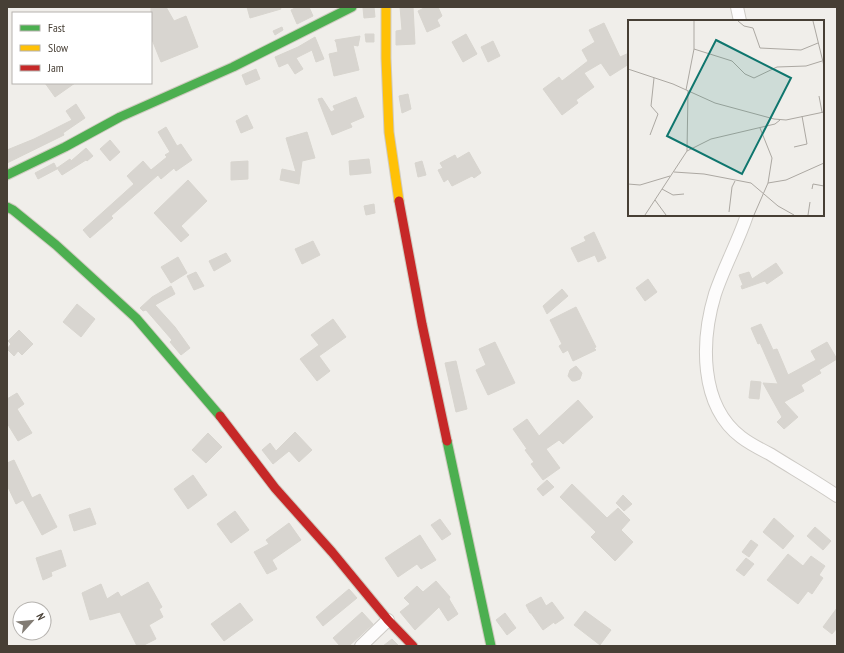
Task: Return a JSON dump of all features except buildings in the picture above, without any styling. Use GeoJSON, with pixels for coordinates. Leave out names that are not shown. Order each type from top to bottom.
{"type":"FeatureCollection","features":[{"type":"Feature","properties":{"kind":"main road"},"geometry":{"type":"LineString","coordinates":[[7,175],[65,147],[120,117],[232,67],[352,7]]}},
{"type":"Feature","properties":{"kind":"main road"},"geometry":{"type":"LineString","coordinates":[[386,7],[386,58],[389,132],[401,215],[491,646]]}},
{"type":"Feature","properties":{"kind":"main road"},"geometry":{"type":"LineString","coordinates":[[7,207],[13,210],[56,245],[136,318],[219,414],[275,488],[332,552],[388,620],[413,646]]}},
{"type":"Feature","properties":{"kind":"street"},"geometry":{"type":"LineString","coordinates":[[737,7],[740,20]]}},
{"type":"Feature","properties":{"kind":"street"},"geometry":{"type":"LineString","coordinates":[[747,216],[715,294],[709,319],[707,377],[712,396],[722,419],[741,437],[837,496]]}},
{"type":"Feature","properties":{"kind":"street"},"geometry":{"type":"LineString","coordinates":[[361,646],[388,620]]}},
{"type":"Feature","properties":{"kind":"traffic: fast"},"geometry":{"type":"LineString","coordinates":[[7,175],[65,147],[120,117],[233,67],[352,7]]}},
{"type":"Feature","properties":{"kind":"traffic: fast"},"geometry":{"type":"LineString","coordinates":[[7,207],[13,210],[56,245],[136,318],[220,416]]}},
{"type":"Feature","properties":{"kind":"traffic: fast"},"geometry":{"type":"LineString","coordinates":[[447,441],[491,646]]}},
{"type":"Feature","properties":{"kind":"traffic: slow"},"geometry":{"type":"LineString","coordinates":[[386,7],[386,58],[389,132],[399,201]]}},
{"type":"Feature","properties":{"kind":"traffic: jam"},"geometry":{"type":"LineString","coordinates":[[399,201],[422,324],[447,441]]}},
{"type":"Feature","properties":{"kind":"traffic: jam"},"geometry":{"type":"LineString","coordinates":[[220,416],[275,488],[332,552],[388,620],[413,646]]}}]}
